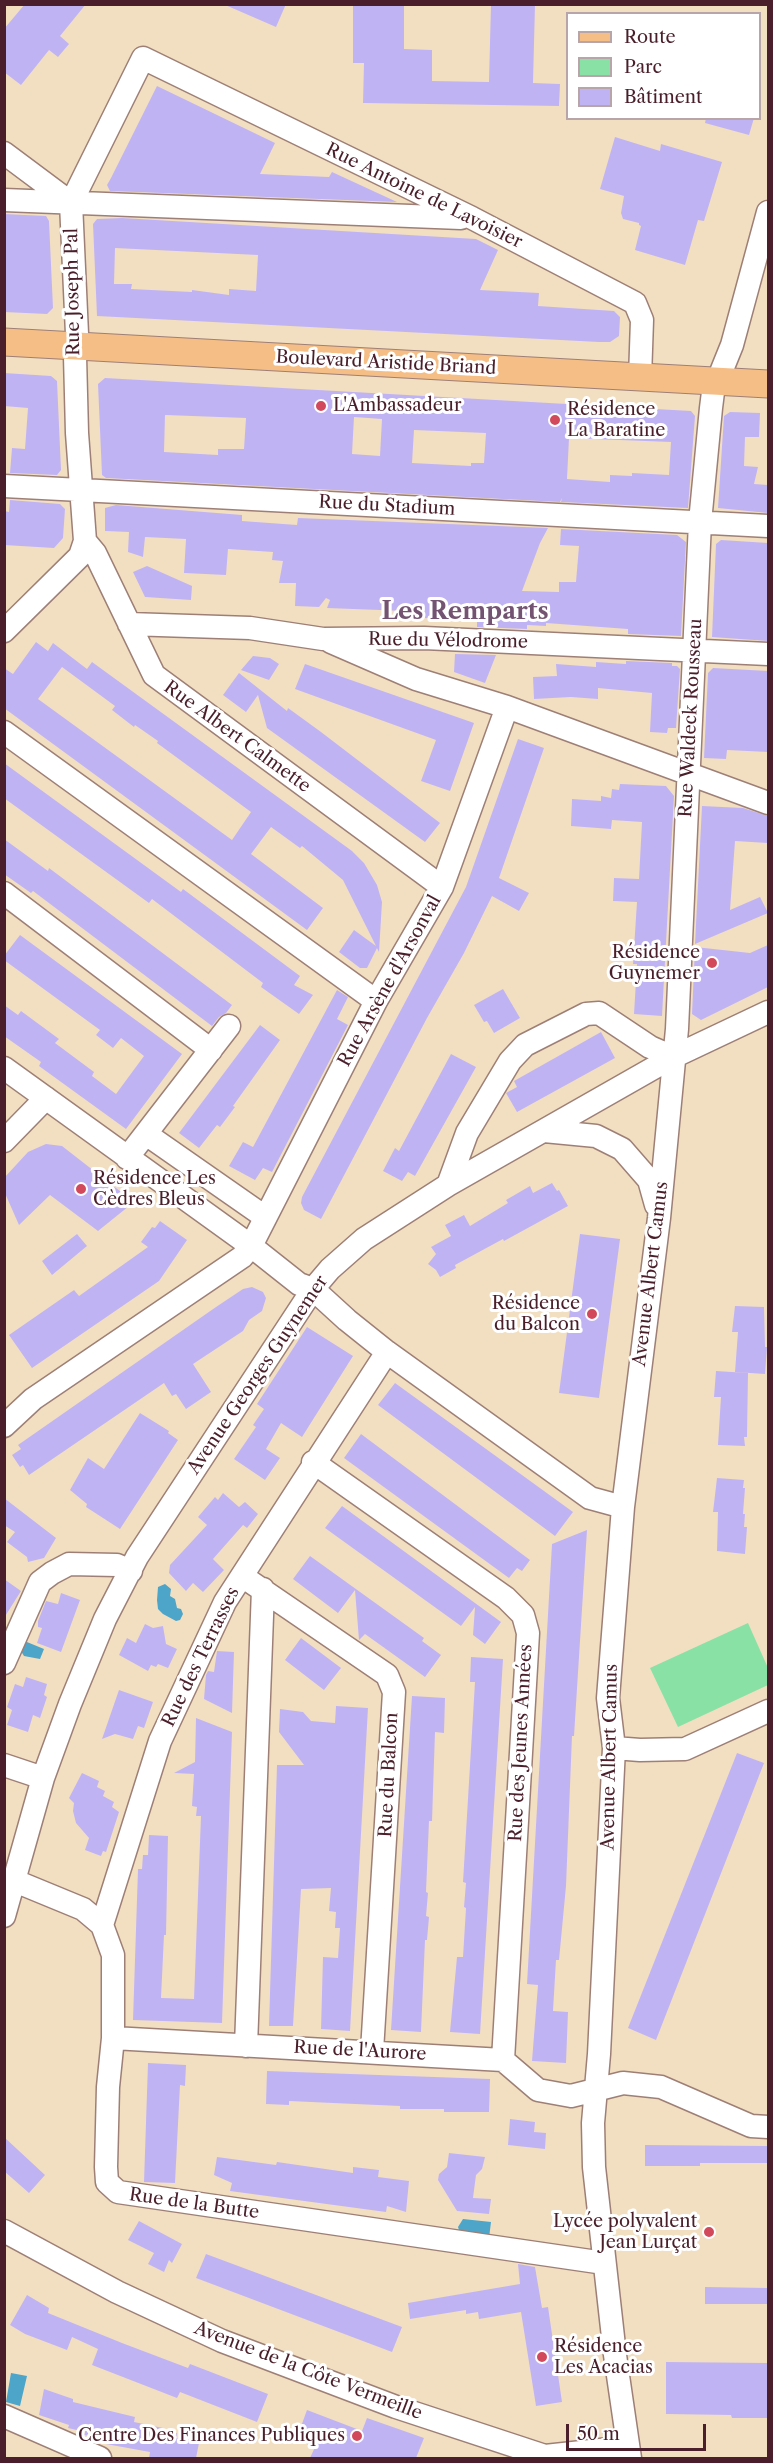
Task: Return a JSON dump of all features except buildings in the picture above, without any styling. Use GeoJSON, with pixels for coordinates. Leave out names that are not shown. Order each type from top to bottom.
{"type":"FeatureCollection","features":[{"type":"Feature","properties":{"kind":"main road","name":"Boulevard Aristide Briand"},"geometry":{"type":"LineString","coordinates":[[4,342],[768,384]]}},
{"type":"Feature","properties":{"kind":"street","name":"Rue Joseph Pal"},"geometry":{"type":"LineString","coordinates":[[85,541],[76,412],[76,346],[70,203],[143,58]]}},
{"type":"Feature","properties":{"kind":"street","name":"Rue Antoine de Lavoisier"},"geometry":{"type":"LineString","coordinates":[[143,58],[472,218],[635,303],[642,320],[640,378]]}},
{"type":"Feature","properties":{"kind":"street"},"geometry":{"type":"LineString","coordinates":[[4,153],[70,203]]}},
{"type":"Feature","properties":{"kind":"street"},"geometry":{"type":"LineString","coordinates":[[4,200],[472,218]]}},
{"type":"Feature","properties":{"kind":"street","name":"Rue Waldeck Rousseau"},"geometry":{"type":"LineString","coordinates":[[674,1057],[700,522],[712,397],[732,345],[765,235],[768,212]]}},
{"type":"Feature","properties":{"kind":"street","name":"Rue du Stadium"},"geometry":{"type":"LineString","coordinates":[[4,486],[768,526]]}},
{"type":"Feature","properties":{"kind":"street"},"geometry":{"type":"LineString","coordinates":[[10,621],[80,556],[85,541]]}},
{"type":"Feature","properties":{"kind":"street","name":"Rue Albert Calmette"},"geometry":{"type":"LineString","coordinates":[[85,541],[95,553],[154,675],[442,887]]}},
{"type":"Feature","properties":{"kind":"street","name":"Rue du Vélodrome"},"geometry":{"type":"LineString","coordinates":[[129,624],[250,628],[323,639],[424,638],[768,654]]}},
{"type":"Feature","properties":{"kind":"street"},"geometry":{"type":"LineString","coordinates":[[323,639],[416,679],[507,707],[768,803]]}},
{"type":"Feature","properties":{"kind":"street","name":"Rue Arsène d'Arsonval"},"geometry":{"type":"LineString","coordinates":[[251,1246],[375,1001],[442,887],[507,707]]}},
{"type":"Feature","properties":{"kind":"street"},"geometry":{"type":"LineString","coordinates":[[4,732],[375,1001]]}},
{"type":"Feature","properties":{"kind":"street"},"geometry":{"type":"LineString","coordinates":[[733,790],[768,789]]}},
{"type":"Feature","properties":{"kind":"street"},"geometry":{"type":"LineString","coordinates":[[4,893],[211,1050]]}},
{"type":"Feature","properties":{"kind":"street","name":"Avenue Georges Guynemer"},"geometry":{"type":"LineString","coordinates":[[4,1916],[43,1778],[105,1619],[137,1557],[314,1289],[330,1269],[364,1239],[448,1185],[674,1057],[768,1012]]}},
{"type":"Feature","properties":{"kind":"street"},"geometry":{"type":"LineString","coordinates":[[448,1185],[467,1133],[510,1061],[525,1046],[586,1014],[599,1013],[650,1047],[674,1057]]}},
{"type":"Feature","properties":{"kind":"street"},"geometry":{"type":"LineString","coordinates":[[127,1158],[229,1026]]}},
{"type":"Feature","properties":{"kind":"street","name":"Avenue Albert Camus"},"geometry":{"type":"LineString","coordinates":[[629,2453],[594,2167],[595,2089],[599,2054],[614,1748],[608,1698],[623,1507],[659,1218],[674,1057]]}},
{"type":"Feature","properties":{"kind":"street"},"geometry":{"type":"LineString","coordinates":[[4,1068],[251,1246],[298,1284],[314,1289],[347,1320],[387,1352],[590,1498],[623,1507]]}},
{"type":"Feature","properties":{"kind":"street"},"geometry":{"type":"LineString","coordinates":[[4,1141],[46,1098]]}},
{"type":"Feature","properties":{"kind":"street"},"geometry":{"type":"LineString","coordinates":[[544,1131],[596,1136],[622,1149],[649,1180],[659,1218]]}},
{"type":"Feature","properties":{"kind":"street"},"geometry":{"type":"LineString","coordinates":[[146,1134],[265,1217]]}},
{"type":"Feature","properties":{"kind":"street"},"geometry":{"type":"LineString","coordinates":[[4,1426],[33,1398],[242,1257],[251,1246]]}},
{"type":"Feature","properties":{"kind":"street","name":"Rue des Terrasses"},"geometry":{"type":"LineString","coordinates":[[102,1925],[160,1742],[225,1602],[313,1462],[387,1352]]}},
{"type":"Feature","properties":{"kind":"street","name":"Rue des Jeunes Années"},"geometry":{"type":"LineString","coordinates":[[313,1462],[506,1598],[523,1615],[528,1633],[502,2060]]}},
{"type":"Feature","properties":{"kind":"street"},"geometry":{"type":"LineString","coordinates":[[4,1663],[40,1582],[52,1573],[69,1564],[117,1565],[131,1571]]}},
{"type":"Feature","properties":{"kind":"street","name":"Rue du Balcon"},"geometry":{"type":"LineString","coordinates":[[242,1576],[387,1675],[394,1692],[372,2051]]}},
{"type":"Feature","properties":{"kind":"street"},"geometry":{"type":"LineString","coordinates":[[246,2046],[263,1589]]}},
{"type":"Feature","properties":{"kind":"street"},"geometry":{"type":"LineString","coordinates":[[614,1748],[685,1749],[768,1711]]}},
{"type":"Feature","properties":{"kind":"street"},"geometry":{"type":"LineString","coordinates":[[4,1765],[43,1778]]}},
{"type":"Feature","properties":{"kind":"street"},"geometry":{"type":"LineString","coordinates":[[15,1881],[83,1909],[102,1925]]}},
{"type":"Feature","properties":{"kind":"street","name":"Rue de la Butte"},"geometry":{"type":"LineString","coordinates":[[102,1925],[112,1955],[113,2038],[108,2087],[106,2167],[107,2182],[118,2192],[604,2263]]}},
{"type":"Feature","properties":{"kind":"street","name":"Rue de l'Aurore"},"geometry":{"type":"LineString","coordinates":[[113,2038],[502,2060]]}},
{"type":"Feature","properties":{"kind":"street"},"geometry":{"type":"LineString","coordinates":[[502,2060],[538,2090],[571,2096],[623,2083],[661,2087],[751,2126],[768,2127]]}},
{"type":"Feature","properties":{"kind":"street","name":"Avenue de la Côte Vermeille"},"geometry":{"type":"LineString","coordinates":[[4,2231],[117,2292],[222,2341],[396,2407],[545,2456],[629,2453]]}},
{"type":"Feature","properties":{"kind":"street"},"geometry":{"type":"LineString","coordinates":[[4,2416],[65,2452],[100,2458]]}},
{"type":"Feature","properties":{"kind":"green space"},"geometry":{"type":"Polygon","coordinates":[[[748,1623],[768,1668],[768,1685],[678,1727],[650,1668],[748,1623]]]}},
{"type":"Feature","properties":{"kind":"water"},"geometry":{"type":"Polygon","coordinates":[[[165,1584],[171,1589],[170,1596],[175,1599],[177,1608],[181,1609],[183,1614],[180,1620],[176,1621],[158,1609],[158,1587],[165,1584]]]}},
{"type":"Feature","properties":{"kind":"water"},"geometry":{"type":"Polygon","coordinates":[[[22,1640],[44,1649],[40,1659],[24,1656],[19,1648],[22,1640]]]}},
{"type":"Feature","properties":{"kind":"water"},"geometry":{"type":"Polygon","coordinates":[[[463,2219],[491,2222],[489,2238],[459,2230],[458,2227],[463,2219]]]}},
{"type":"Feature","properties":{"kind":"water"},"geometry":{"type":"Polygon","coordinates":[[[11,2373],[27,2376],[20,2406],[6,2402],[11,2373]]]}},
{"type":"Feature","properties":{"kind":"place","name":"L'Ambassadeur"},"geometry":{"type":"Point","coordinates":[321,406]}},
{"type":"Feature","properties":{"kind":"place","name":"Résidence La Baratine"},"geometry":{"type":"Point","coordinates":[555,420]}},
{"type":"Feature","properties":{"kind":"place","name":"Résidence Guynemer"},"geometry":{"type":"Point","coordinates":[712,963]}},
{"type":"Feature","properties":{"kind":"place","name":"Résidence Les Cèdres Bleus"},"geometry":{"type":"Point","coordinates":[81,1189]}},
{"type":"Feature","properties":{"kind":"place","name":"Résidence du Balcon"},"geometry":{"type":"Point","coordinates":[592,1314]}},
{"type":"Feature","properties":{"kind":"place","name":"Lycée polyvalent Jean Lurçat"},"geometry":{"type":"Point","coordinates":[709,2232]}},
{"type":"Feature","properties":{"kind":"place","name":"Résidence Les Acacias"},"geometry":{"type":"Point","coordinates":[542,2357]}},
{"type":"Feature","properties":{"kind":"place","name":"Centre Des Finances Publiques"},"geometry":{"type":"Point","coordinates":[357,2436]}},
{"type":"Feature","properties":{"kind":"district","name":"Les Remparts"},"geometry":{"type":"Point","coordinates":[465,612]}}]}
